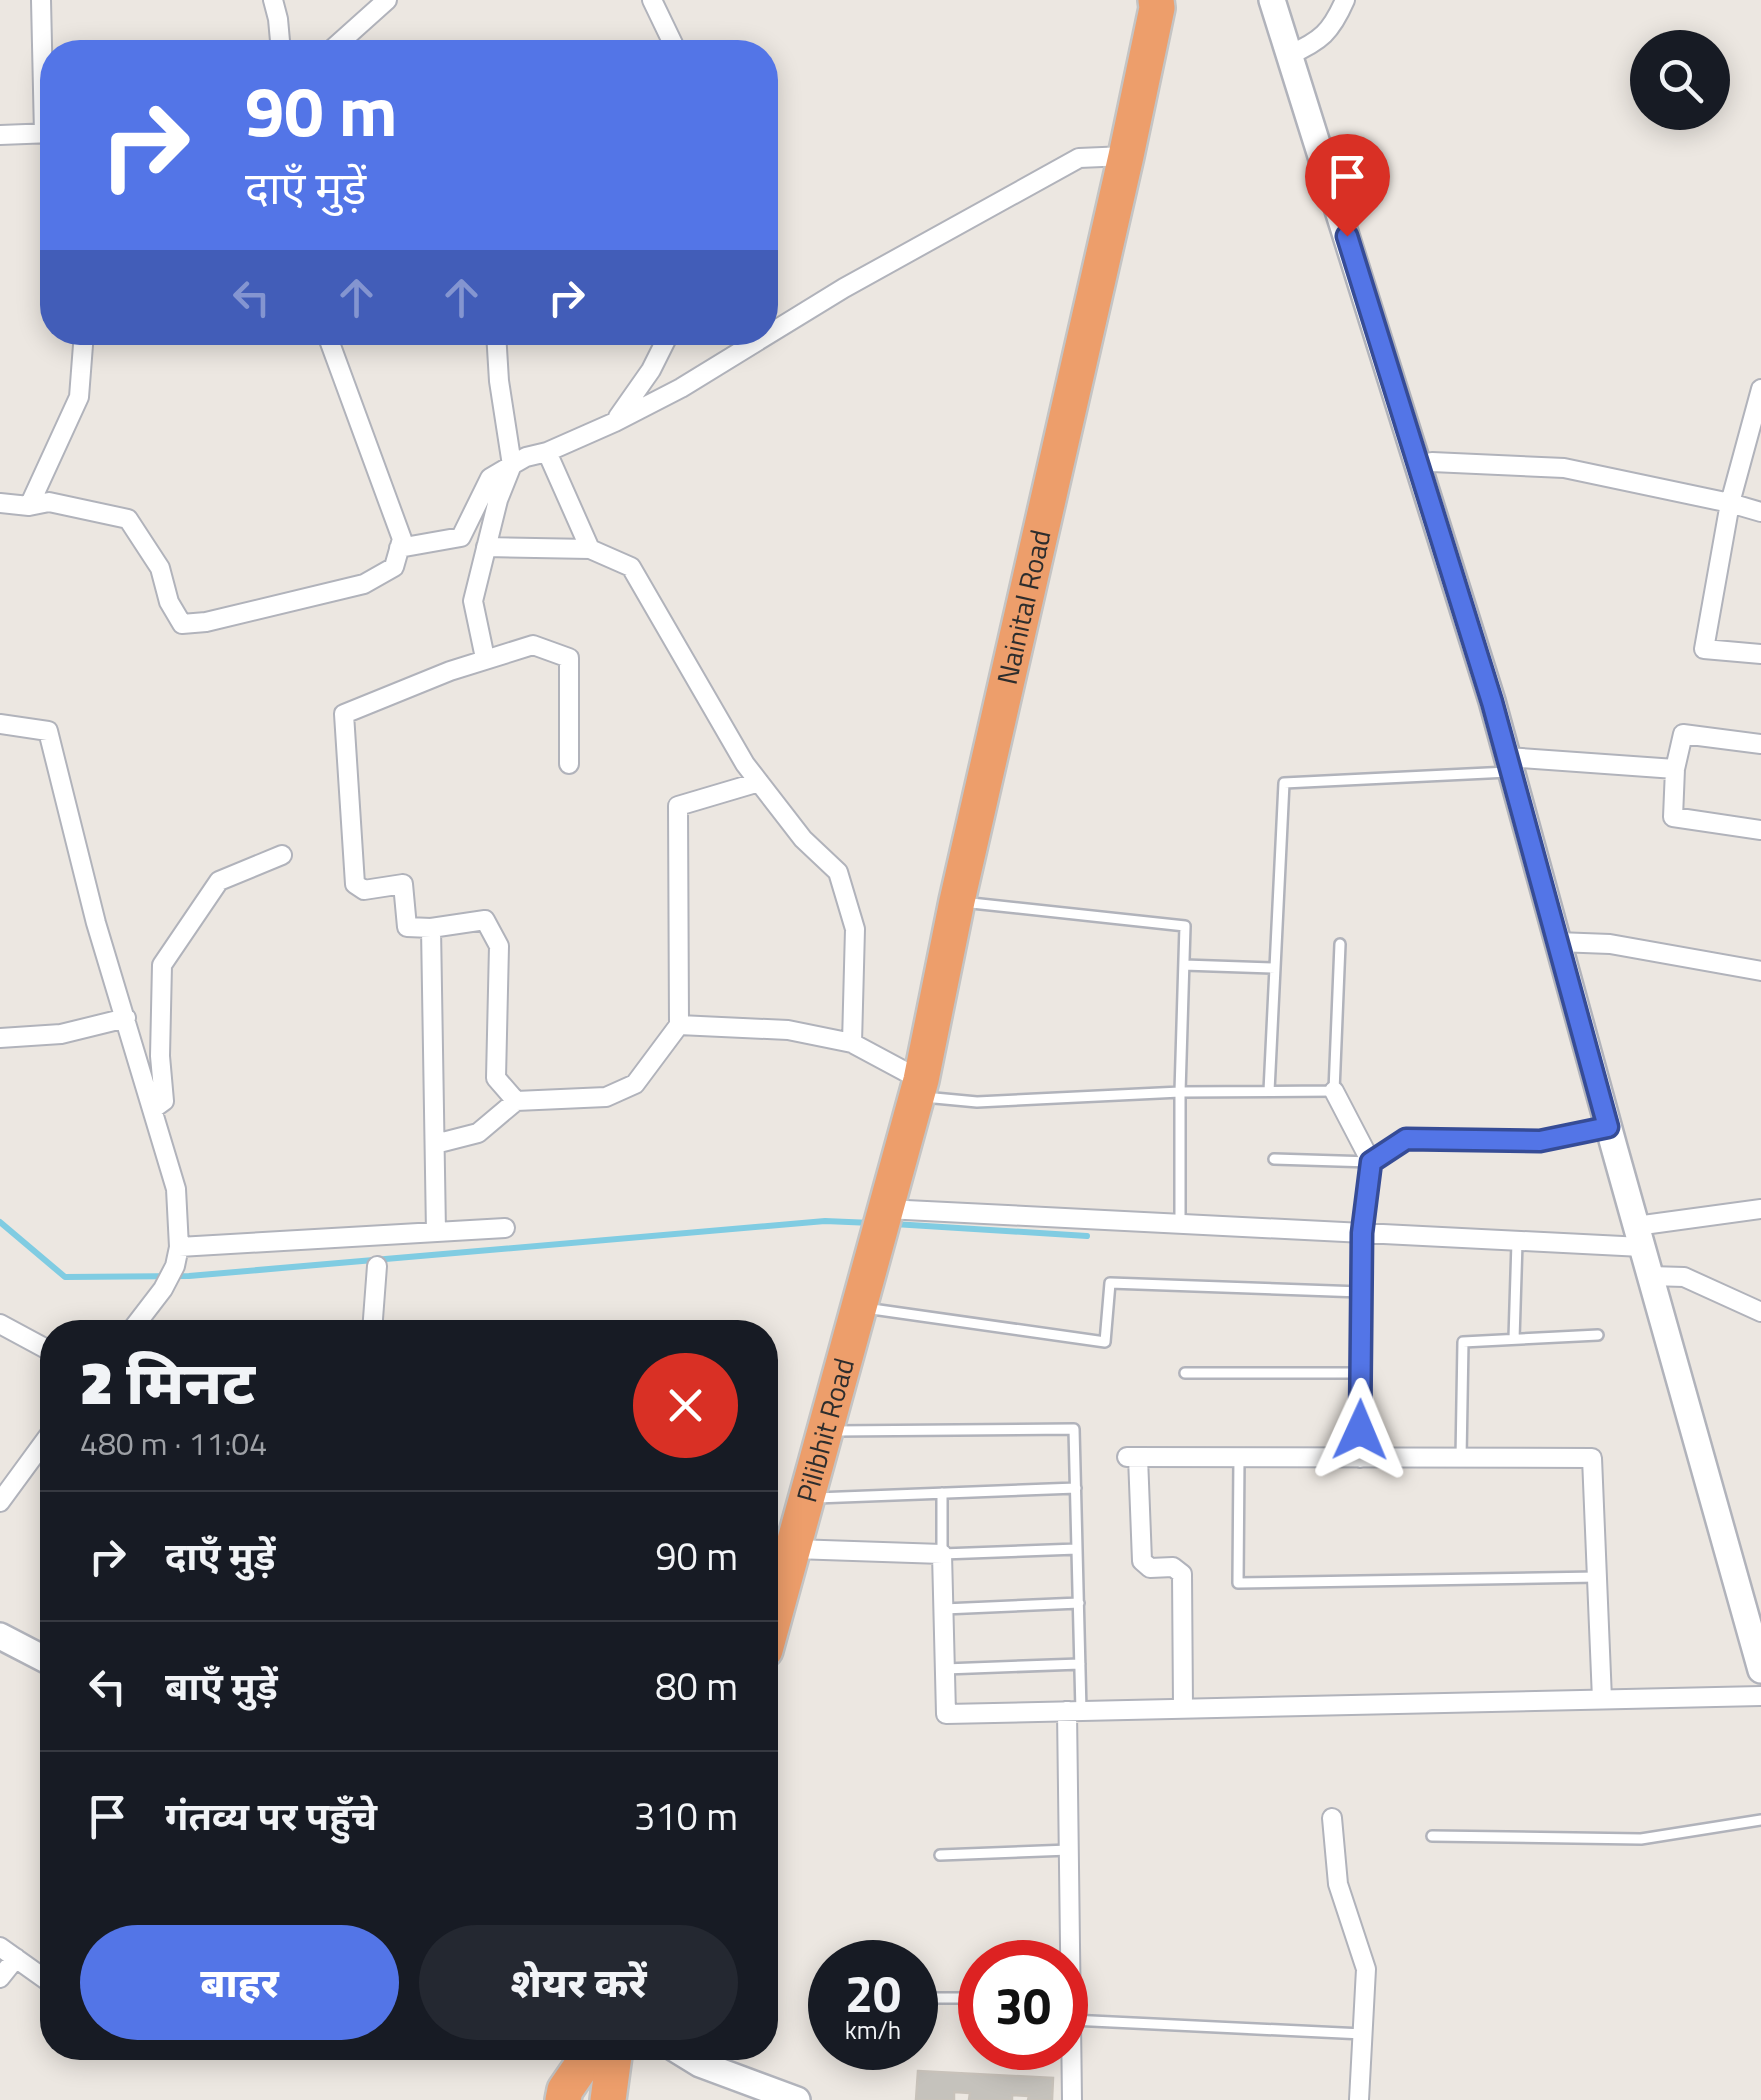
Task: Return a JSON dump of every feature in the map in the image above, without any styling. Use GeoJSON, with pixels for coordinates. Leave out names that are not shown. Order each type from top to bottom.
{"type":"FeatureCollection","features":[{"type":"Feature","properties":{"kind":"highway","name":"Nainital Road"},"geometry":{"type":"LineString","coordinates":[[883,1218],[919,1088],[957,902],[1126,156],[1156,0]]}},
{"type":"Feature","properties":{"kind":"highway","name":"Pilibhit Road"},"geometry":{"type":"LineString","coordinates":[[778,1600],[883,1218]]}},
{"type":"Feature","properties":{"kind":"highway"},"geometry":{"type":"LineString","coordinates":[[562,2100],[586,2060]]}},
{"type":"Feature","properties":{"kind":"highway"},"geometry":{"type":"LineString","coordinates":[[608,2100],[613,2060]]}},
{"type":"Feature","properties":{"kind":"main road"},"geometry":{"type":"LineString","coordinates":[[1272,0],[1509,764],[1761,1670]]}},
{"type":"Feature","properties":{"kind":"main road"},"geometry":{"type":"LineString","coordinates":[[0,1636],[40,1658]]}},
{"type":"Feature","properties":{"kind":"main road"},"geometry":{"type":"LineString","coordinates":[[694,2060],[798,2100]]}},
{"type":"Feature","properties":{"kind":"street"},"geometry":{"type":"LineString","coordinates":[[40,0],[42,40]]}},
{"type":"Feature","properties":{"kind":"street"},"geometry":{"type":"LineString","coordinates":[[273,0],[280,40]]}},
{"type":"Feature","properties":{"kind":"street"},"geometry":{"type":"LineString","coordinates":[[342,40],[387,0]]}},
{"type":"Feature","properties":{"kind":"street"},"geometry":{"type":"LineString","coordinates":[[652,0],[671,40]]}},
{"type":"Feature","properties":{"kind":"street"},"geometry":{"type":"LineString","coordinates":[[1289,55],[1314,44],[1336,20],[1345,0]]}},
{"type":"Feature","properties":{"kind":"street"},"geometry":{"type":"LineString","coordinates":[[0,135],[40,134]]}},
{"type":"Feature","properties":{"kind":"street"},"geometry":{"type":"LineString","coordinates":[[778,328],[1079,158],[1126,156]]}},
{"type":"Feature","properties":{"kind":"street"},"geometry":{"type":"LineString","coordinates":[[29,506],[79,397],[83,345]]}},
{"type":"Feature","properties":{"kind":"street"},"geometry":{"type":"LineString","coordinates":[[0,504],[29,506],[49,502],[128,519],[160,568],[168,602],[182,624],[206,622],[364,584],[394,567],[402,539],[331,345]]}},
{"type":"Feature","properties":{"kind":"street"},"geometry":{"type":"LineString","coordinates":[[485,658],[473,601],[498,500],[512,465],[497,345]]}},
{"type":"Feature","properties":{"kind":"street"},"geometry":{"type":"LineString","coordinates":[[615,422],[663,345]]}},
{"type":"Feature","properties":{"kind":"street"},"geometry":{"type":"LineString","coordinates":[[400,548],[460,537],[490,478],[526,457],[547,452],[615,422],[751,345]]}},
{"type":"Feature","properties":{"kind":"street"},"geometry":{"type":"LineString","coordinates":[[1761,390],[1730,503],[1704,648],[1761,654]]}},
{"type":"Feature","properties":{"kind":"street"},"geometry":{"type":"LineString","coordinates":[[547,452],[590,549]]}},
{"type":"Feature","properties":{"kind":"street"},"geometry":{"type":"LineString","coordinates":[[1418,466],[1432,462],[1564,468],[1761,512]]}},
{"type":"Feature","properties":{"kind":"street"},"geometry":{"type":"LineString","coordinates":[[486,547],[590,549],[631,567],[745,764],[804,839],[838,872],[855,930],[852,1043]]}},
{"type":"Feature","properties":{"kind":"street"},"geometry":{"type":"LineString","coordinates":[[516,1101],[496,1078],[499,946],[485,920],[407,928],[403,884],[364,890],[355,884],[344,714],[485,658],[533,645],[569,658],[569,764]]}},
{"type":"Feature","properties":{"kind":"street"},"geometry":{"type":"LineString","coordinates":[[0,724],[48,731],[96,923],[176,1189],[177,1256],[164,1289],[139,1320]]}},
{"type":"Feature","properties":{"kind":"street"},"geometry":{"type":"LineString","coordinates":[[1761,744],[1683,734],[1674,769],[1673,817],[1761,830]]}},
{"type":"Feature","properties":{"kind":"street"},"geometry":{"type":"LineString","coordinates":[[1509,764],[1674,769]]}},
{"type":"Feature","properties":{"kind":"street"},"geometry":{"type":"LineString","coordinates":[[435,1144],[478,1133],[516,1101],[606,1097],[635,1084],[679,1025],[678,806],[759,782]]}},
{"type":"Feature","properties":{"kind":"street"},"geometry":{"type":"LineString","coordinates":[[153,1109],[164,1101],[160,1056],[162,965],[219,881],[282,856]]}},
{"type":"Feature","properties":{"kind":"street"},"geometry":{"type":"LineString","coordinates":[[431,928],[436,1232]]}},
{"type":"Feature","properties":{"kind":"street"},"geometry":{"type":"LineString","coordinates":[[1558,942],[1610,944],[1761,971]]}},
{"type":"Feature","properties":{"kind":"street"},"geometry":{"type":"LineString","coordinates":[[0,1038],[61,1034],[126,1018]]}},
{"type":"Feature","properties":{"kind":"street"},"geometry":{"type":"LineString","coordinates":[[679,1025],[788,1030],[852,1043],[919,1088]]}},
{"type":"Feature","properties":{"kind":"street"},"geometry":{"type":"LineString","coordinates":[[1334,1090],[1371,1162],[1362,1233],[1360,1458]]}},
{"type":"Feature","properties":{"kind":"street"},"geometry":{"type":"LineString","coordinates":[[883,1218],[1180,1224],[1518,1241],[1639,1237],[1761,1209]]}},
{"type":"Feature","properties":{"kind":"street"},"geometry":{"type":"LineString","coordinates":[[177,1256],[505,1228]]}},
{"type":"Feature","properties":{"kind":"street"},"geometry":{"type":"LineString","coordinates":[[373,1320],[377,1266]]}},
{"type":"Feature","properties":{"kind":"street"},"geometry":{"type":"LineString","coordinates":[[1650,1276],[1684,1277],[1761,1312]]}},
{"type":"Feature","properties":{"kind":"street"},"geometry":{"type":"LineString","coordinates":[[0,1324],[40,1346]]}},
{"type":"Feature","properties":{"kind":"street"},"geometry":{"type":"LineString","coordinates":[[0,1502],[40,1447]]}},
{"type":"Feature","properties":{"kind":"street"},"geometry":{"type":"LineString","coordinates":[[1184,1708],[1182,1574],[1173,1567],[1150,1568],[1142,1562],[1132,1457],[1592,1458],[1602,1699]]}},
{"type":"Feature","properties":{"kind":"street"},"geometry":{"type":"LineString","coordinates":[[794,1549],[942,1554],[946,1714],[1761,1696]]}},
{"type":"Feature","properties":{"kind":"street"},"geometry":{"type":"LineString","coordinates":[[1068,1940],[1074,1711]]}},
{"type":"Feature","properties":{"kind":"street"},"geometry":{"type":"LineString","coordinates":[[1332,1818],[1338,1884],[1366,1969],[1359,2100]]}},
{"type":"Feature","properties":{"kind":"street"},"geometry":{"type":"LineString","coordinates":[[0,1978],[8,1952],[40,1975]]}},
{"type":"Feature","properties":{"kind":"street"},"geometry":{"type":"LineString","coordinates":[[1072,2070],[1072,2100]]}},
{"type":"Feature","properties":{"kind":"lane"},"geometry":{"type":"LineString","coordinates":[[1269,1091],[1284,783],[1509,764]]}},
{"type":"Feature","properties":{"kind":"lane"},"geometry":{"type":"LineString","coordinates":[[957,902],[1185,926],[1180,1224]]}},
{"type":"Feature","properties":{"kind":"lane"},"geometry":{"type":"LineString","coordinates":[[919,1088],[977,1102],[1180,1092],[1334,1090],[1340,944]]}},
{"type":"Feature","properties":{"kind":"lane"},"geometry":{"type":"LineString","coordinates":[[1184,965],[1275,968]]}},
{"type":"Feature","properties":{"kind":"lane"},"geometry":{"type":"LineString","coordinates":[[1274,1159],[1371,1162],[1406,1139],[1540,1141],[1608,1127]]}},
{"type":"Feature","properties":{"kind":"lane"},"geometry":{"type":"LineString","coordinates":[[1514,1339],[1518,1241]]}},
{"type":"Feature","properties":{"kind":"lane"},"geometry":{"type":"LineString","coordinates":[[860,1307],[1104,1342],[1110,1283],[1361,1292]]}},
{"type":"Feature","properties":{"kind":"lane"},"geometry":{"type":"LineString","coordinates":[[1461,1458],[1463,1342],[1598,1336]]}},
{"type":"Feature","properties":{"kind":"lane"},"geometry":{"type":"LineString","coordinates":[[1185,1373],[1360,1373]]}},
{"type":"Feature","properties":{"kind":"lane"},"geometry":{"type":"LineString","coordinates":[[826,1430],[1074,1429],[1080,1664],[1074,1711]]}},
{"type":"Feature","properties":{"kind":"lane"},"geometry":{"type":"LineString","coordinates":[[1239,1458],[1238,1583],[1597,1576]]}},
{"type":"Feature","properties":{"kind":"lane"},"geometry":{"type":"LineString","coordinates":[[808,1498],[1076,1488]]}},
{"type":"Feature","properties":{"kind":"lane"},"geometry":{"type":"LineString","coordinates":[[942,1493],[942,1554],[1077,1548]]}},
{"type":"Feature","properties":{"kind":"lane"},"geometry":{"type":"LineString","coordinates":[[944,1609],[1078,1603]]}},
{"type":"Feature","properties":{"kind":"lane"},"geometry":{"type":"LineString","coordinates":[[945,1669],[1080,1664]]}},
{"type":"Feature","properties":{"kind":"lane"},"geometry":{"type":"LineString","coordinates":[[1432,1836],[1641,1839],[1761,1820]]}},
{"type":"Feature","properties":{"kind":"lane"},"geometry":{"type":"LineString","coordinates":[[940,1855],[1069,1850]]}},
{"type":"Feature","properties":{"kind":"lane"},"geometry":{"type":"LineString","coordinates":[[1088,2021],[1362,2034]]}},
{"type":"Feature","properties":{"kind":"building"},"geometry":{"type":"Polygon","coordinates":[[[918,2071],[1053,2078],[1052,2100],[1012,2095],[1012,2100],[969,2100],[970,2093],[954,2092],[954,2100],[916,2100],[918,2071]]]}},
{"type":"Feature","properties":{"kind":"waterway"},"geometry":{"type":"LineString","coordinates":[[0,1222],[65,1277],[189,1276],[825,1221],[872,1223]]}},
{"type":"Feature","properties":{"kind":"waterway"},"geometry":{"type":"LineString","coordinates":[[894,1224],[1087,1236]]}},
{"type":"Feature","properties":{"kind":"route"},"geometry":{"type":"LineString","coordinates":[[1347,236],[1492,702],[1608,1127],[1540,1141],[1406,1139],[1371,1162],[1362,1233],[1360,1430]]}}]}
